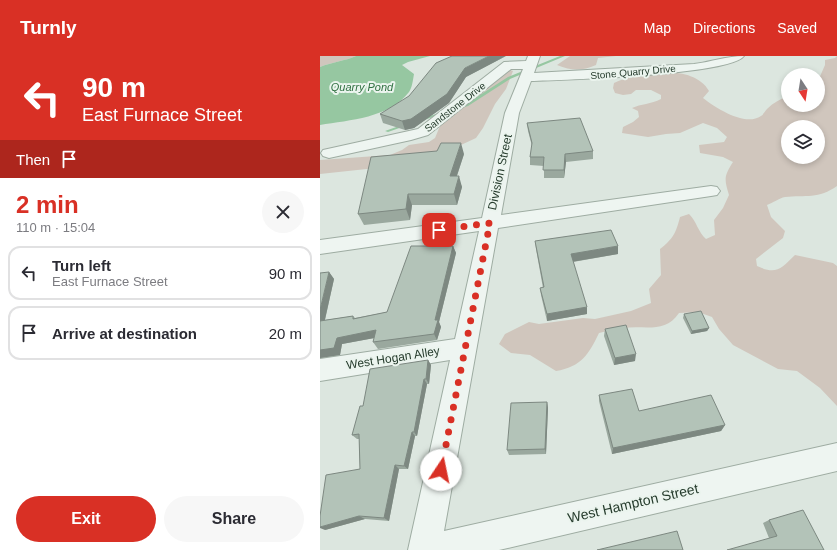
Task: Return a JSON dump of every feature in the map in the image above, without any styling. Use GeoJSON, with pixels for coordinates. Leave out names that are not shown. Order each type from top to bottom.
{"type":"FeatureCollection","features":[{"type":"Feature","properties":{"kind":"street","name":"Stone Quarry Drive"},"geometry":{"type":"LineString","coordinates":[[530,66],[585,76],[702,66],[722,62],[738,56]]}},
{"type":"Feature","properties":{"kind":"street","name":"Sandstone Drive"},"geometry":{"type":"LineString","coordinates":[[329,153],[411,136],[422,132],[508,65],[530,66]]}},
{"type":"Feature","properties":{"kind":"street","name":"Division Street"},"geometry":{"type":"LineString","coordinates":[[424,550],[512,113],[530,66]]}},
{"type":"Feature","properties":{"kind":"street"},"geometry":{"type":"LineString","coordinates":[[320,247],[710,191]]}},
{"type":"Feature","properties":{"kind":"street","name":"West Hogan Alley"},"geometry":{"type":"LineString","coordinates":[[320,370],[466,347]]}},
{"type":"Feature","properties":{"kind":"street","name":"West Hampton Street"},"geometry":{"type":"LineString","coordinates":[[430,550],[837,457]]}},
{"type":"Feature","properties":{"kind":"shaded area"},"geometry":{"type":"Polygon","coordinates":[[[320,56],[356,56],[320,67],[320,56]]]}},
{"type":"Feature","properties":{"kind":"shaded area"},"geometry":{"type":"Polygon","coordinates":[[[570,56],[616,56],[598,58],[596,65],[581,69],[572,69],[557,65],[570,56]]]}},
{"type":"Feature","properties":{"kind":"shaded area"},"geometry":{"type":"Polygon","coordinates":[[[837,56],[837,186],[818,195],[785,197],[767,205],[771,217],[785,231],[783,238],[756,259],[757,266],[769,270],[782,267],[795,255],[833,263],[837,266],[837,406],[820,388],[797,371],[778,369],[733,345],[719,329],[712,317],[698,312],[679,313],[673,320],[661,326],[632,327],[599,333],[588,353],[578,363],[556,371],[530,355],[511,353],[499,344],[505,334],[529,322],[539,324],[583,318],[595,319],[631,311],[651,303],[649,289],[661,275],[660,249],[673,235],[680,217],[689,214],[706,239],[715,235],[714,220],[723,208],[729,195],[726,185],[726,174],[733,162],[723,157],[700,153],[699,145],[724,142],[727,137],[717,128],[703,123],[680,133],[648,137],[622,133],[623,127],[639,117],[638,111],[632,108],[661,99],[661,95],[651,90],[636,90],[631,94],[623,95],[615,93],[613,88],[614,83],[651,73],[679,73],[691,76],[701,82],[709,91],[703,98],[723,111],[739,118],[754,119],[762,115],[774,103],[781,99],[781,112],[825,112],[825,68],[824,68],[825,60],[835,58],[837,56]]]}},
{"type":"Feature","properties":{"kind":"shaded area"},"geometry":{"type":"Polygon","coordinates":[[[507,69],[513,71],[506,89],[495,104],[483,128],[476,138],[448,151],[376,168],[320,174],[320,160],[390,155],[409,145],[429,142],[435,138],[440,126],[450,116],[507,69]]]}},
{"type":"Feature","properties":{"kind":"water","name":"Quarry Pond"},"geometry":{"type":"Polygon","coordinates":[[[356,56],[430,56],[402,65],[414,74],[412,86],[401,101],[380,113],[320,125],[320,67],[356,56]]]}},
{"type":"Feature","properties":{"kind":"building"},"geometry":{"type":"Polygon","coordinates":[[[452,56],[489,56],[465,68],[447,94],[411,119],[402,121],[380,114],[409,96],[436,63],[452,56]]]}},
{"type":"Feature","properties":{"kind":"building"},"geometry":{"type":"Polygon","coordinates":[[[580,118],[593,151],[565,154],[564,170],[543,170],[544,157],[530,157],[532,143],[527,123],[580,118]]]}},
{"type":"Feature","properties":{"kind":"building"},"geometry":{"type":"Polygon","coordinates":[[[441,143],[461,143],[450,176],[459,176],[454,194],[408,194],[406,209],[358,214],[371,157],[437,151],[441,143]]]}},
{"type":"Feature","properties":{"kind":"building"},"geometry":{"type":"Polygon","coordinates":[[[611,230],[618,246],[571,254],[587,307],[547,314],[540,288],[544,287],[535,241],[611,230]]]}},
{"type":"Feature","properties":{"kind":"building"},"geometry":{"type":"Polygon","coordinates":[[[411,246],[453,246],[435,320],[438,320],[434,334],[373,342],[376,330],[337,338],[334,348],[320,350],[320,321],[353,316],[353,319],[387,312],[411,246]]]}},
{"type":"Feature","properties":{"kind":"building"},"geometry":{"type":"Polygon","coordinates":[[[329,272],[320,310],[320,273],[329,272]]]}},
{"type":"Feature","properties":{"kind":"building"},"geometry":{"type":"Polygon","coordinates":[[[701,311],[709,328],[692,331],[684,314],[701,311]]]}},
{"type":"Feature","properties":{"kind":"building"},"geometry":{"type":"Polygon","coordinates":[[[626,325],[636,354],[615,358],[605,329],[626,325]]]}},
{"type":"Feature","properties":{"kind":"building"},"geometry":{"type":"Polygon","coordinates":[[[428,360],[426,379],[424,379],[414,432],[412,432],[404,466],[395,465],[384,518],[359,516],[320,527],[320,516],[326,475],[360,469],[359,434],[352,435],[360,406],[363,406],[370,369],[428,360]]]}},
{"type":"Feature","properties":{"kind":"building"},"geometry":{"type":"Polygon","coordinates":[[[632,389],[639,411],[711,395],[725,425],[613,448],[599,395],[632,389]]]}},
{"type":"Feature","properties":{"kind":"building"},"geometry":{"type":"Polygon","coordinates":[[[547,402],[545,449],[507,450],[511,403],[547,402]]]}},
{"type":"Feature","properties":{"kind":"building"},"geometry":{"type":"Polygon","coordinates":[[[803,510],[824,550],[727,550],[777,536],[769,520],[803,510]]]}},
{"type":"Feature","properties":{"kind":"building"},"geometry":{"type":"Polygon","coordinates":[[[677,531],[683,550],[597,550],[677,531]]]}},
{"type":"Feature","properties":{"kind":"waterway"},"geometry":{"type":"LineString","coordinates":[[458,108],[467,105],[509,78],[563,56]]}},
{"type":"Feature","properties":{"kind":"waterway"},"geometry":{"type":"LineString","coordinates":[[423,119],[443,113]]}},
{"type":"Feature","properties":{"kind":"waterway"},"geometry":{"type":"LineString","coordinates":[[387,131],[403,126]]}},
{"type":"Feature","properties":{"kind":"route"},"geometry":{"type":"LineString","coordinates":[[439,230],[490,223],[441,470]]}}]}
